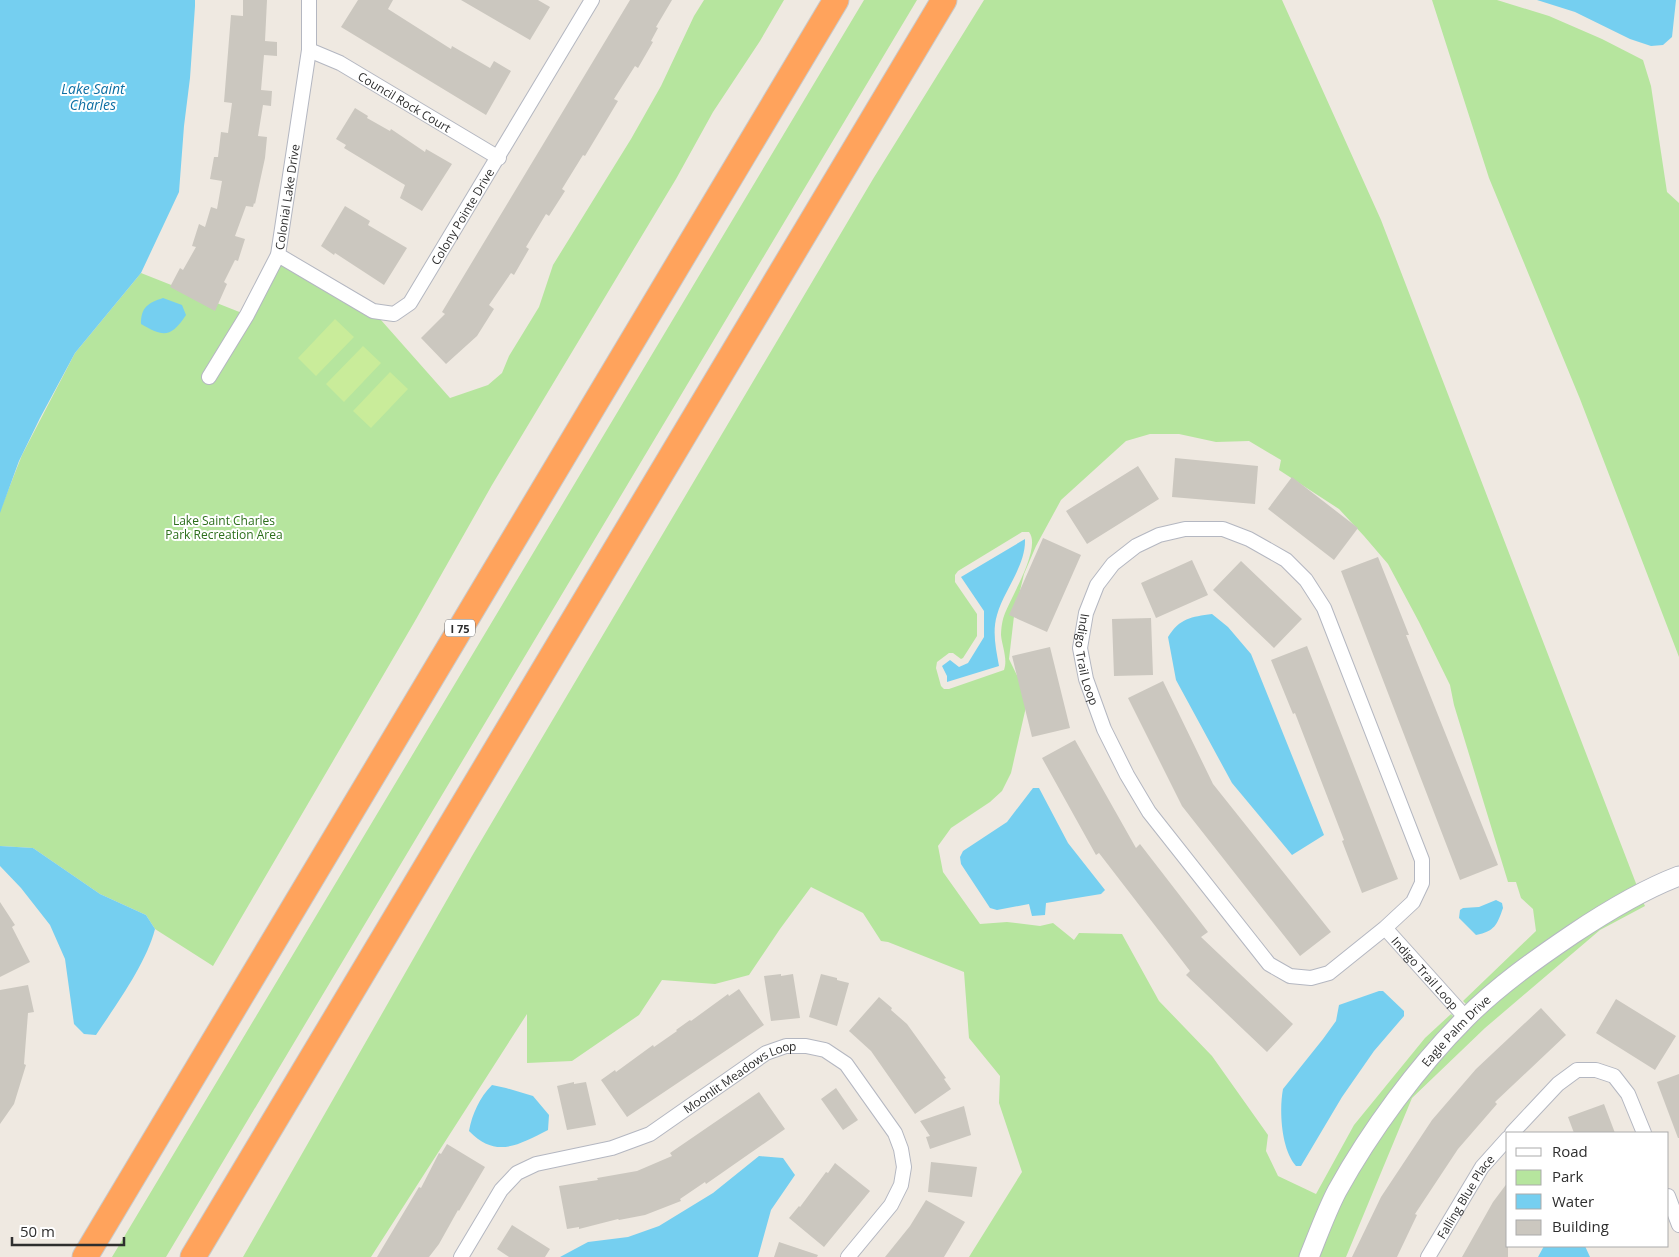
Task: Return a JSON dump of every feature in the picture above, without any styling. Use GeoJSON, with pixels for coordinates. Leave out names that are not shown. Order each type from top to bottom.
{"type":"FeatureCollection","features":[{"type":"Feature","properties":{"kind":"highway","name":"I 75"},"geometry":{"type":"LineString","coordinates":[[84,1257],[836,0]]}},
{"type":"Feature","properties":{"kind":"highway"},"geometry":{"type":"LineString","coordinates":[[193,1257],[944,0]]}},
{"type":"Feature","properties":{"kind":"street","name":"Colonial Lake Drive"},"geometry":{"type":"LineString","coordinates":[[209,377],[247,315],[278,255],[309,50],[309,0]]}},
{"type":"Feature","properties":{"kind":"street","name":"Colony Pointe Drive"},"geometry":{"type":"LineString","coordinates":[[278,255],[373,311],[394,314],[410,304],[592,0]]}},
{"type":"Feature","properties":{"kind":"street","name":"Council Rock Court"},"geometry":{"type":"LineString","coordinates":[[309,50],[340,63],[499,158]]}},
{"type":"Feature","properties":{"kind":"street","name":"Indigo Trail Loop"},"geometry":{"type":"LineString","coordinates":[[1185,529],[1223,529],[1249,538],[1286,560],[1306,580],[1324,608],[1422,860],[1422,883],[1413,902],[1385,928],[1329,973],[1311,978],[1290,976],[1270,964],[1149,812],[1127,775],[1104,728],[1086,679],[1080,648],[1086,613],[1097,585],[1113,564],[1136,546],[1159,535],[1185,529]]}},
{"type":"Feature","properties":{"kind":"street","name":"Eagle Palm Drive"},"geometry":{"type":"LineString","coordinates":[[1309,1257],[1337,1192],[1375,1130],[1420,1071],[1466,1018],[1530,963],[1594,920],[1658,884],[1679,876]]}},
{"type":"Feature","properties":{"kind":"street","name":"Indigo Trail Loop"},"geometry":{"type":"LineString","coordinates":[[1385,928],[1466,1018]]}},
{"type":"Feature","properties":{"kind":"street","name":"Moonlit Meadows Loop"},"geometry":{"type":"LineString","coordinates":[[461,1257],[501,1190],[517,1173],[536,1164],[612,1148],[650,1134],[766,1053],[786,1046],[806,1046],[825,1050],[846,1064],[895,1133],[901,1149],[904,1167],[901,1185],[891,1205],[848,1257]]}},
{"type":"Feature","properties":{"kind":"street"},"geometry":{"type":"LineString","coordinates":[[1513,1132],[1558,1084],[1578,1070],[1596,1070],[1614,1076],[1628,1094],[1644,1132]]}},
{"type":"Feature","properties":{"kind":"street","name":"Falling Blue Place"},"geometry":{"type":"LineString","coordinates":[[1428,1257],[1482,1167],[1506,1140]]}},
{"type":"Feature","properties":{"kind":"street"},"geometry":{"type":"LineString","coordinates":[[1669,1199],[1679,1225]]}},
{"type":"Feature","properties":{"kind":"green space","name":"Lake Saint Charles Park Recreation Area"},"geometry":{"type":"Polygon","coordinates":[[[704,0],[784,0],[760,41],[713,112],[676,179],[492,485],[415,621],[213,966],[155,929],[146,915],[100,894],[33,848],[0,846],[0,511],[22,455],[75,353],[141,273],[247,315],[278,255],[373,311],[450,398],[488,385],[502,373],[509,356],[539,307],[553,265],[631,139],[661,86],[694,16],[704,0]]]}},
{"type":"Feature","properties":{"kind":"green space"},"geometry":{"type":"Polygon","coordinates":[[[864,0],[917,0],[166,1257],[112,1257],[864,0]]]}},
{"type":"Feature","properties":{"kind":"green space"},"geometry":{"type":"Polygon","coordinates":[[[984,0],[1282,0],[1381,220],[1637,886],[1468,1006],[1463,1001],[1536,931],[1533,909],[1521,898],[1516,882],[1508,882],[1454,705],[1450,685],[1388,564],[1339,509],[1279,470],[1281,460],[1249,441],[1216,442],[1179,434],[1150,434],[1126,441],[1061,500],[1036,546],[1024,574],[1014,616],[1009,659],[1028,698],[1011,773],[1002,791],[990,802],[951,828],[938,846],[943,872],[980,924],[1007,922],[1040,926],[1053,923],[1074,940],[1079,933],[1122,934],[1159,1001],[1212,1056],[1268,1135],[1266,1151],[1278,1176],[1316,1194],[1354,1125],[1425,1038],[1451,1014],[1455,1018],[1300,1257],[969,1257],[1022,1172],[999,1103],[1000,1076],[969,1038],[964,972],[888,942],[881,941],[863,913],[811,887],[749,975],[715,984],[662,980],[639,1015],[572,1061],[527,1063],[527,1014],[371,1257],[243,1257],[472,856],[873,179],[984,0]],[[1022,532],[958,571],[955,575],[955,582],[977,614],[977,636],[963,658],[961,659],[953,653],[949,653],[937,662],[936,668],[941,686],[944,689],[949,689],[1004,670],[1005,661],[1001,635],[1002,623],[1028,561],[1032,539],[1029,532],[1022,532]]]}},
{"type":"Feature","properties":{"kind":"green space"},"geometry":{"type":"Polygon","coordinates":[[[1432,0],[1497,0],[1549,16],[1602,39],[1643,60],[1651,86],[1667,192],[1679,203],[1679,657],[1580,399],[1489,178],[1432,0]]]}},
{"type":"Feature","properties":{"kind":"green space"},"geometry":{"type":"Polygon","coordinates":[[[335,319],[354,337],[316,376],[298,358],[335,319]]]}},
{"type":"Feature","properties":{"kind":"green space"},"geometry":{"type":"Polygon","coordinates":[[[363,346],[381,363],[344,402],[326,384],[363,346]]]}},
{"type":"Feature","properties":{"kind":"green space"},"geometry":{"type":"Polygon","coordinates":[[[390,372],[408,389],[371,428],[353,411],[390,372]]]}},
{"type":"Feature","properties":{"kind":"green space"},"geometry":{"type":"Polygon","coordinates":[[[1643,902],[1645,906],[1600,930],[1485,1028],[1412,1098],[1346,1257],[1317,1257],[1344,1196],[1382,1134],[1426,1076],[1471,1024],[1535,970],[1598,927],[1643,902]]]}},
{"type":"Feature","properties":{"kind":"water","name":"Lake Saint Charles"},"geometry":{"type":"Polygon","coordinates":[[[0,0],[195,0],[195,6],[179,192],[141,273],[75,353],[19,461],[0,513],[0,0]]]}},
{"type":"Feature","properties":{"kind":"water"},"geometry":{"type":"Polygon","coordinates":[[[1537,0],[1676,0],[1672,37],[1663,45],[1651,46],[1630,39],[1575,12],[1537,0]]]}},
{"type":"Feature","properties":{"kind":"water"},"geometry":{"type":"Polygon","coordinates":[[[163,298],[182,305],[186,315],[176,328],[166,333],[155,331],[141,324],[142,313],[146,306],[163,298]]]}},
{"type":"Feature","properties":{"kind":"water"},"geometry":{"type":"Polygon","coordinates":[[[1025,539],[1022,559],[997,615],[995,641],[999,666],[947,682],[947,676],[942,666],[950,660],[959,667],[968,663],[984,637],[984,611],[961,577],[1025,539]]]}},
{"type":"Feature","properties":{"kind":"water"},"geometry":{"type":"Polygon","coordinates":[[[1212,614],[1228,627],[1251,654],[1324,835],[1292,855],[1232,783],[1176,680],[1168,637],[1182,622],[1198,616],[1212,614]]]}},
{"type":"Feature","properties":{"kind":"water"},"geometry":{"type":"Polygon","coordinates":[[[1033,788],[1039,788],[1068,843],[1105,890],[1101,894],[1046,903],[1045,915],[1032,916],[1029,904],[997,910],[990,908],[961,864],[960,857],[963,851],[1007,822],[1033,788]]]}},
{"type":"Feature","properties":{"kind":"water"},"geometry":{"type":"Polygon","coordinates":[[[0,846],[33,848],[100,894],[146,915],[155,929],[138,970],[96,1035],[84,1034],[74,1024],[65,959],[50,925],[21,888],[0,866],[0,846]]]}},
{"type":"Feature","properties":{"kind":"water"},"geometry":{"type":"Polygon","coordinates":[[[1496,900],[1502,903],[1503,908],[1497,923],[1487,931],[1476,935],[1459,918],[1460,910],[1463,908],[1479,907],[1496,900]]]}},
{"type":"Feature","properties":{"kind":"water"},"geometry":{"type":"Polygon","coordinates":[[[1383,991],[1404,1011],[1404,1016],[1374,1051],[1342,1097],[1301,1166],[1296,1166],[1287,1150],[1282,1129],[1281,1108],[1283,1089],[1336,1021],[1339,1005],[1383,991]]]}},
{"type":"Feature","properties":{"kind":"water"},"geometry":{"type":"Polygon","coordinates":[[[492,1085],[533,1096],[549,1115],[548,1130],[507,1147],[489,1145],[479,1140],[469,1131],[470,1125],[480,1100],[492,1085]]]}},
{"type":"Feature","properties":{"kind":"water"},"geometry":{"type":"Polygon","coordinates":[[[759,1156],[783,1158],[795,1175],[771,1210],[758,1257],[560,1257],[588,1242],[628,1237],[659,1226],[713,1193],[759,1156]]]}},
{"type":"Feature","properties":{"kind":"water"},"geometry":{"type":"Polygon","coordinates":[[[1543,1247],[1585,1247],[1590,1257],[1538,1257],[1543,1247]]]}},
{"type":"Feature","properties":{"kind":"building"},"geometry":{"type":"Polygon","coordinates":[[[243,0],[267,0],[265,41],[277,42],[277,56],[264,55],[261,90],[272,91],[271,106],[263,105],[258,136],[267,137],[265,158],[255,204],[253,207],[246,206],[235,236],[245,239],[238,261],[235,260],[224,282],[227,284],[215,311],[170,287],[180,268],[183,270],[196,247],[192,246],[199,224],[205,227],[211,207],[217,209],[222,181],[210,179],[214,157],[218,157],[221,132],[228,133],[232,103],[224,102],[231,15],[243,16],[243,0]]]}},
{"type":"Feature","properties":{"kind":"building"},"geometry":{"type":"Polygon","coordinates":[[[358,0],[393,0],[388,9],[451,49],[452,46],[490,68],[494,61],[511,71],[486,115],[341,27],[358,0]]]}},
{"type":"Feature","properties":{"kind":"building"},"geometry":{"type":"Polygon","coordinates":[[[461,0],[538,0],[550,7],[530,40],[461,0]]]}},
{"type":"Feature","properties":{"kind":"building"},"geometry":{"type":"Polygon","coordinates":[[[630,0],[672,0],[656,27],[658,28],[651,41],[653,42],[638,68],[635,66],[614,99],[618,101],[585,156],[583,155],[562,189],[565,191],[549,216],[546,214],[526,247],[529,249],[514,275],[511,273],[489,305],[494,309],[477,336],[446,364],[421,338],[445,314],[442,312],[630,0]]]}},
{"type":"Feature","properties":{"kind":"building"},"geometry":{"type":"Polygon","coordinates":[[[355,108],[368,116],[367,118],[390,131],[391,129],[425,152],[426,149],[452,164],[422,211],[400,198],[405,185],[344,148],[346,145],[336,139],[355,108]]]}},
{"type":"Feature","properties":{"kind":"building"},"geometry":{"type":"Polygon","coordinates":[[[345,206],[370,221],[368,225],[407,248],[384,285],[321,246],[345,206]]]}},
{"type":"Feature","properties":{"kind":"building"},"geometry":{"type":"Polygon","coordinates":[[[1175,458],[1258,466],[1255,504],[1172,497],[1175,458]]]}},
{"type":"Feature","properties":{"kind":"building"},"geometry":{"type":"Polygon","coordinates":[[[1138,466],[1159,499],[1087,544],[1066,511],[1138,466]]]}},
{"type":"Feature","properties":{"kind":"building"},"geometry":{"type":"Polygon","coordinates":[[[1292,477],[1358,528],[1334,560],[1268,509],[1292,477]]]}},
{"type":"Feature","properties":{"kind":"building"},"geometry":{"type":"Polygon","coordinates":[[[1043,538],[1081,555],[1047,632],[1009,615],[1043,538]]]}},
{"type":"Feature","properties":{"kind":"building"},"geometry":{"type":"Polygon","coordinates":[[[1378,557],[1409,635],[1406,635],[1498,865],[1460,880],[1341,571],[1378,557]]]}},
{"type":"Feature","properties":{"kind":"building"},"geometry":{"type":"Polygon","coordinates":[[[1192,560],[1208,595],[1156,618],[1141,583],[1192,560]]]}},
{"type":"Feature","properties":{"kind":"building"},"geometry":{"type":"Polygon","coordinates":[[[1241,561],[1302,619],[1274,648],[1213,590],[1241,561]]]}},
{"type":"Feature","properties":{"kind":"building"},"geometry":{"type":"Polygon","coordinates":[[[1151,618],[1153,675],[1114,676],[1112,619],[1151,618]]]}},
{"type":"Feature","properties":{"kind":"building"},"geometry":{"type":"Polygon","coordinates":[[[1307,646],[1398,879],[1362,893],[1342,841],[1344,840],[1295,713],[1293,714],[1271,660],[1307,646]]]}},
{"type":"Feature","properties":{"kind":"building"},"geometry":{"type":"Polygon","coordinates":[[[1050,647],[1070,728],[1032,737],[1012,656],[1050,647]]]}},
{"type":"Feature","properties":{"kind":"building"},"geometry":{"type":"Polygon","coordinates":[[[1163,681],[1213,784],[1331,932],[1300,956],[1182,806],[1128,698],[1163,681]]]}},
{"type":"Feature","properties":{"kind":"building"},"geometry":{"type":"Polygon","coordinates":[[[1075,740],[1136,848],[1140,844],[1208,932],[1201,937],[1293,1024],[1267,1052],[1186,975],[1190,971],[1099,853],[1096,855],[1042,758],[1075,740]]]}},
{"type":"Feature","properties":{"kind":"building"},"geometry":{"type":"Polygon","coordinates":[[[0,902],[15,925],[12,927],[30,962],[0,977],[0,902]]]}},
{"type":"Feature","properties":{"kind":"building"},"geometry":{"type":"Polygon","coordinates":[[[781,974],[781,976],[793,974],[800,1018],[771,1021],[764,976],[781,974]]]}},
{"type":"Feature","properties":{"kind":"building"},"geometry":{"type":"Polygon","coordinates":[[[821,974],[849,983],[837,1026],[809,1017],[821,974]]]}},
{"type":"Feature","properties":{"kind":"building"},"geometry":{"type":"Polygon","coordinates":[[[28,985],[34,1012],[28,1013],[24,1064],[26,1065],[14,1104],[0,1124],[0,990],[28,985]]]}},
{"type":"Feature","properties":{"kind":"building"},"geometry":{"type":"Polygon","coordinates":[[[739,989],[764,1025],[627,1117],[601,1080],[615,1070],[616,1072],[653,1045],[654,1047],[728,994],[729,996],[739,989]]]}},
{"type":"Feature","properties":{"kind":"building"},"geometry":{"type":"Polygon","coordinates":[[[879,997],[907,1024],[946,1078],[944,1079],[951,1089],[915,1114],[871,1051],[849,1031],[879,997]]]}},
{"type":"Feature","properties":{"kind":"building"},"geometry":{"type":"Polygon","coordinates":[[[1616,999],[1676,1036],[1655,1070],[1596,1033],[1616,999]]]}},
{"type":"Feature","properties":{"kind":"building"},"geometry":{"type":"Polygon","coordinates":[[[1541,1008],[1566,1035],[1495,1102],[1497,1104],[1458,1149],[1415,1214],[1417,1215],[1397,1257],[1352,1257],[1381,1197],[1432,1120],[1476,1069],[1541,1008]]]}},
{"type":"Feature","properties":{"kind":"building"},"geometry":{"type":"Polygon","coordinates":[[[1679,1074],[1679,1138],[1678,1138],[1657,1082],[1679,1074]]]}},
{"type":"Feature","properties":{"kind":"building"},"geometry":{"type":"Polygon","coordinates":[[[574,1082],[574,1084],[586,1082],[596,1125],[567,1130],[557,1086],[574,1082]]]}},
{"type":"Feature","properties":{"kind":"building"},"geometry":{"type":"Polygon","coordinates":[[[836,1088],[858,1120],[843,1130],[821,1099],[836,1088]]]}},
{"type":"Feature","properties":{"kind":"building"},"geometry":{"type":"Polygon","coordinates":[[[759,1092],[785,1129],[706,1184],[705,1182],[680,1199],[681,1201],[645,1215],[618,1219],[579,1229],[579,1227],[567,1229],[559,1186],[637,1171],[672,1156],[670,1153],[759,1092]]]}},
{"type":"Feature","properties":{"kind":"building"},"geometry":{"type":"Polygon","coordinates":[[[1604,1104],[1615,1132],[1574,1132],[1568,1117],[1604,1104]]]}},
{"type":"Feature","properties":{"kind":"building"},"geometry":{"type":"Polygon","coordinates":[[[964,1106],[971,1135],[930,1149],[926,1137],[930,1136],[920,1121],[964,1106]]]}},
{"type":"Feature","properties":{"kind":"building"},"geometry":{"type":"Polygon","coordinates":[[[447,1144],[485,1167],[439,1244],[429,1257],[377,1257],[419,1187],[421,1188],[439,1153],[441,1154],[447,1144]]]}},
{"type":"Feature","properties":{"kind":"building"},"geometry":{"type":"Polygon","coordinates":[[[931,1162],[977,1167],[972,1197],[928,1192],[931,1162]]]}},
{"type":"Feature","properties":{"kind":"building"},"geometry":{"type":"Polygon","coordinates":[[[835,1163],[870,1191],[824,1247],[789,1218],[835,1163]]]}},
{"type":"Feature","properties":{"kind":"building"},"geometry":{"type":"Polygon","coordinates":[[[1506,1185],[1506,1247],[1508,1247],[1508,1257],[1462,1257],[1493,1202],[1506,1185]]]}},
{"type":"Feature","properties":{"kind":"building"},"geometry":{"type":"Polygon","coordinates":[[[926,1200],[965,1222],[944,1257],[885,1257],[910,1226],[926,1200]]]}},
{"type":"Feature","properties":{"kind":"building"},"geometry":{"type":"Polygon","coordinates":[[[512,1225],[550,1249],[545,1257],[509,1257],[497,1249],[512,1225]]]}},
{"type":"Feature","properties":{"kind":"building"},"geometry":{"type":"Polygon","coordinates":[[[779,1242],[818,1255],[817,1257],[774,1257],[779,1242]]]}}]}
